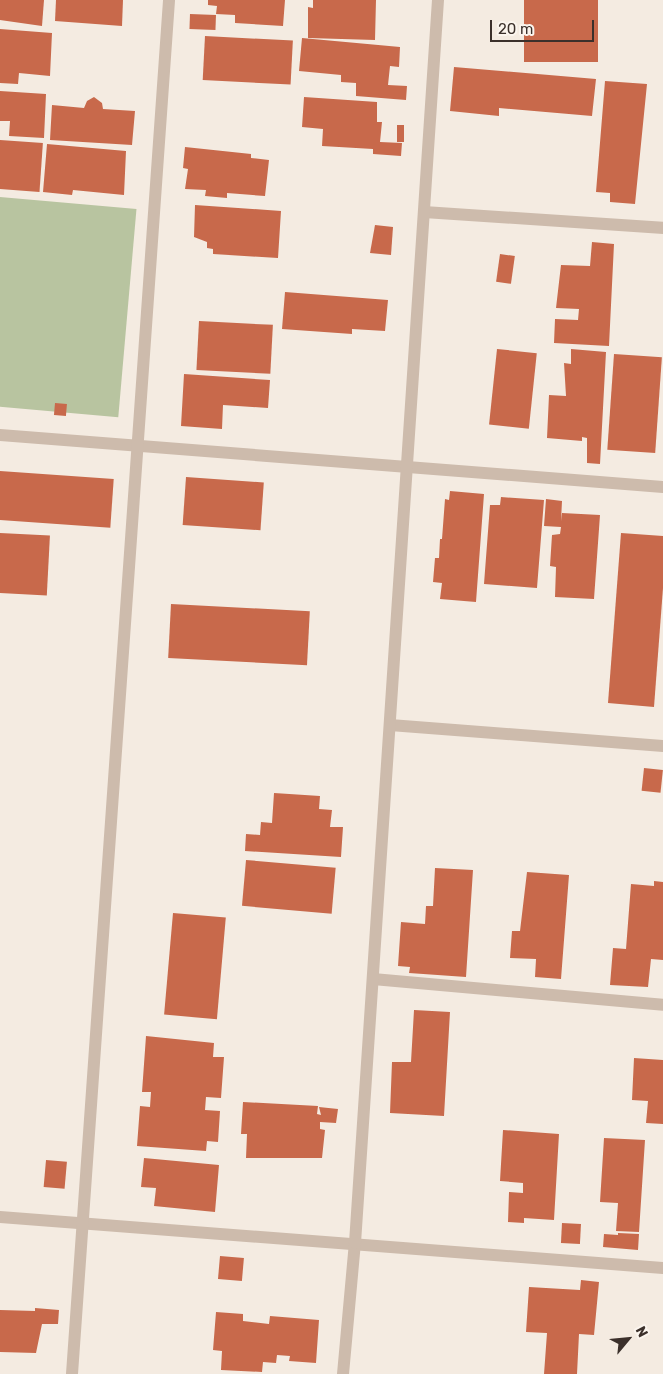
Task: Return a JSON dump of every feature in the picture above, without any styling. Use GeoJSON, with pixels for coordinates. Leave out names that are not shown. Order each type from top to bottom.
{"type":"FeatureCollection","features":[{"type":"Feature","properties":{"kind":"street"},"geometry":{"type":"LineString","coordinates":[[72,1374],[169,0]]}},
{"type":"Feature","properties":{"kind":"street"},"geometry":{"type":"LineString","coordinates":[[343,1374],[355,1243],[438,0]]}},
{"type":"Feature","properties":{"kind":"street"},"geometry":{"type":"LineString","coordinates":[[424,212],[663,228]]}},
{"type":"Feature","properties":{"kind":"street"},"geometry":{"type":"LineString","coordinates":[[0,436],[663,487]]}},
{"type":"Feature","properties":{"kind":"street"},"geometry":{"type":"LineString","coordinates":[[390,725],[663,746]]}},
{"type":"Feature","properties":{"kind":"street"},"geometry":{"type":"LineString","coordinates":[[373,980],[663,1005]]}},
{"type":"Feature","properties":{"kind":"street"},"geometry":{"type":"LineString","coordinates":[[0,1217],[663,1268]]}},
{"type":"Feature","properties":{"kind":"green space"},"geometry":{"type":"Polygon","coordinates":[[[0,197],[136,209],[118,417],[0,407],[0,197]]]}},
{"type":"Feature","properties":{"kind":"building"},"geometry":{"type":"Polygon","coordinates":[[[0,0],[44,0],[42,26],[0,20],[0,0]]]}},
{"type":"Feature","properties":{"kind":"building"},"geometry":{"type":"Polygon","coordinates":[[[56,0],[123,0],[122,26],[55,21],[56,0]]]}},
{"type":"Feature","properties":{"kind":"building"},"geometry":{"type":"Polygon","coordinates":[[[208,0],[285,0],[283,26],[235,23],[235,15],[216,14],[217,6],[208,5],[208,0]]]}},
{"type":"Feature","properties":{"kind":"building"},"geometry":{"type":"Polygon","coordinates":[[[313,0],[376,0],[375,40],[308,38],[308,7],[313,8],[313,0]]]}},
{"type":"Feature","properties":{"kind":"building"},"geometry":{"type":"Polygon","coordinates":[[[524,0],[598,0],[598,62],[524,62],[524,0]]]}},
{"type":"Feature","properties":{"kind":"building"},"geometry":{"type":"Polygon","coordinates":[[[190,14],[216,15],[215,30],[189,29],[190,14]]]}},
{"type":"Feature","properties":{"kind":"building"},"geometry":{"type":"Polygon","coordinates":[[[0,29],[52,33],[50,76],[19,73],[18,84],[0,83],[0,29]]]}},
{"type":"Feature","properties":{"kind":"building"},"geometry":{"type":"Polygon","coordinates":[[[205,36],[293,41],[291,85],[203,80],[205,36]]]}},
{"type":"Feature","properties":{"kind":"building"},"geometry":{"type":"Polygon","coordinates":[[[302,38],[400,47],[399,67],[390,66],[388,85],[407,86],[406,100],[356,96],[356,83],[341,82],[341,75],[299,71],[302,38]]]}},
{"type":"Feature","properties":{"kind":"building"},"geometry":{"type":"Polygon","coordinates":[[[454,67],[596,79],[592,116],[499,108],[499,116],[450,111],[454,67]]]}},
{"type":"Feature","properties":{"kind":"building"},"geometry":{"type":"Polygon","coordinates":[[[605,81],[647,84],[635,204],[610,202],[610,193],[596,192],[605,81]]]}},
{"type":"Feature","properties":{"kind":"building"},"geometry":{"type":"Polygon","coordinates":[[[0,91],[46,94],[44,138],[9,136],[10,121],[0,121],[0,91]]]}},
{"type":"Feature","properties":{"kind":"building"},"geometry":{"type":"Polygon","coordinates":[[[94,97],[102,103],[103,109],[135,111],[132,145],[50,140],[52,105],[84,108],[87,101],[94,97]]]}},
{"type":"Feature","properties":{"kind":"building"},"geometry":{"type":"Polygon","coordinates":[[[304,97],[377,102],[377,122],[382,122],[380,142],[402,143],[401,156],[373,154],[373,149],[322,146],[323,129],[302,127],[304,97]]]}},
{"type":"Feature","properties":{"kind":"building"},"geometry":{"type":"Polygon","coordinates":[[[397,125],[404,125],[404,142],[397,142],[397,125]]]}},
{"type":"Feature","properties":{"kind":"building"},"geometry":{"type":"Polygon","coordinates":[[[0,140],[43,143],[39,192],[0,189],[0,140]]]}},
{"type":"Feature","properties":{"kind":"building"},"geometry":{"type":"Polygon","coordinates":[[[47,144],[126,151],[124,195],[73,190],[72,195],[43,192],[47,144]]]}},
{"type":"Feature","properties":{"kind":"building"},"geometry":{"type":"Polygon","coordinates":[[[185,147],[251,154],[251,158],[269,160],[265,196],[227,193],[227,198],[205,196],[206,190],[185,189],[188,169],[183,168],[185,147]]]}},
{"type":"Feature","properties":{"kind":"building"},"geometry":{"type":"Polygon","coordinates":[[[195,205],[281,211],[278,258],[213,254],[213,249],[207,248],[207,242],[194,237],[195,205]]]}},
{"type":"Feature","properties":{"kind":"building"},"geometry":{"type":"Polygon","coordinates":[[[375,225],[393,227],[391,255],[370,253],[375,225]]]}},
{"type":"Feature","properties":{"kind":"building"},"geometry":{"type":"Polygon","coordinates":[[[592,242],[614,244],[609,346],[554,343],[555,319],[578,320],[579,309],[556,308],[561,265],[590,266],[592,242]]]}},
{"type":"Feature","properties":{"kind":"building"},"geometry":{"type":"Polygon","coordinates":[[[500,254],[515,256],[511,284],[496,282],[500,254]]]}},
{"type":"Feature","properties":{"kind":"building"},"geometry":{"type":"Polygon","coordinates":[[[285,292],[388,300],[385,331],[352,329],[352,334],[282,329],[285,292]]]}},
{"type":"Feature","properties":{"kind":"building"},"geometry":{"type":"Polygon","coordinates":[[[199,321],[273,325],[270,374],[196,370],[199,321]]]}},
{"type":"Feature","properties":{"kind":"building"},"geometry":{"type":"Polygon","coordinates":[[[497,349],[537,353],[529,429],[489,425],[497,349]]]}},
{"type":"Feature","properties":{"kind":"building"},"geometry":{"type":"Polygon","coordinates":[[[571,349],[606,352],[600,464],[587,463],[587,438],[582,437],[582,441],[547,438],[549,395],[566,396],[564,363],[571,364],[571,349]]]}},
{"type":"Feature","properties":{"kind":"building"},"geometry":{"type":"Polygon","coordinates":[[[614,354],[662,357],[655,453],[607,450],[614,354]]]}},
{"type":"Feature","properties":{"kind":"building"},"geometry":{"type":"Polygon","coordinates":[[[184,374],[270,380],[268,408],[223,405],[222,429],[181,426],[184,374]]]}},
{"type":"Feature","properties":{"kind":"building"},"geometry":{"type":"Polygon","coordinates":[[[55,403],[67,404],[66,416],[54,415],[55,403]]]}},
{"type":"Feature","properties":{"kind":"building"},"geometry":{"type":"Polygon","coordinates":[[[0,471],[114,479],[110,528],[0,520],[0,471]]]}},
{"type":"Feature","properties":{"kind":"building"},"geometry":{"type":"Polygon","coordinates":[[[186,477],[264,482],[260,530],[183,525],[186,477]]]}},
{"type":"Feature","properties":{"kind":"building"},"geometry":{"type":"Polygon","coordinates":[[[450,491],[484,494],[476,602],[440,599],[442,583],[433,582],[435,558],[439,558],[440,539],[442,539],[445,499],[449,500],[450,491]]]}},
{"type":"Feature","properties":{"kind":"building"},"geometry":{"type":"Polygon","coordinates":[[[501,497],[544,500],[537,588],[484,584],[490,505],[500,505],[501,497]]]}},
{"type":"Feature","properties":{"kind":"building"},"geometry":{"type":"Polygon","coordinates":[[[546,499],[562,501],[561,521],[562,513],[600,515],[594,599],[555,597],[556,567],[550,566],[552,535],[560,534],[561,527],[544,526],[546,499]]]}},
{"type":"Feature","properties":{"kind":"building"},"geometry":{"type":"Polygon","coordinates":[[[0,533],[50,536],[47,596],[0,593],[0,533]]]}},
{"type":"Feature","properties":{"kind":"building"},"geometry":{"type":"Polygon","coordinates":[[[621,533],[663,536],[663,588],[654,707],[608,703],[621,533]]]}},
{"type":"Feature","properties":{"kind":"building"},"geometry":{"type":"Polygon","coordinates":[[[171,604],[310,611],[307,665],[168,658],[171,604]]]}},
{"type":"Feature","properties":{"kind":"building"},"geometry":{"type":"Polygon","coordinates":[[[644,768],[663,770],[660,793],[642,791],[644,768]]]}},
{"type":"Feature","properties":{"kind":"building"},"geometry":{"type":"Polygon","coordinates":[[[274,793],[320,796],[319,809],[332,810],[330,827],[343,827],[341,857],[245,851],[246,834],[260,835],[261,822],[272,823],[274,793]]]}},
{"type":"Feature","properties":{"kind":"building"},"geometry":{"type":"Polygon","coordinates":[[[246,860],[336,868],[332,914],[242,906],[246,860]]]}},
{"type":"Feature","properties":{"kind":"building"},"geometry":{"type":"Polygon","coordinates":[[[435,868],[473,870],[466,977],[409,973],[410,967],[398,966],[401,922],[425,924],[426,906],[433,906],[435,868]]]}},
{"type":"Feature","properties":{"kind":"building"},"geometry":{"type":"Polygon","coordinates":[[[527,872],[569,875],[561,979],[535,977],[536,959],[510,958],[512,931],[520,931],[527,872]]]}},
{"type":"Feature","properties":{"kind":"building"},"geometry":{"type":"Polygon","coordinates":[[[654,881],[663,882],[663,960],[651,959],[648,987],[610,985],[613,948],[626,949],[631,884],[654,886],[654,881]]]}},
{"type":"Feature","properties":{"kind":"building"},"geometry":{"type":"Polygon","coordinates":[[[173,913],[226,918],[217,1019],[164,1015],[173,913]]]}},
{"type":"Feature","properties":{"kind":"building"},"geometry":{"type":"Polygon","coordinates":[[[414,1010],[450,1012],[444,1116],[390,1113],[392,1062],[411,1062],[414,1010]]]}},
{"type":"Feature","properties":{"kind":"building"},"geometry":{"type":"Polygon","coordinates":[[[146,1036],[214,1043],[213,1057],[224,1057],[221,1098],[206,1097],[205,1110],[220,1111],[218,1142],[207,1141],[206,1151],[137,1146],[140,1106],[150,1107],[151,1092],[142,1092],[146,1036]]]}},
{"type":"Feature","properties":{"kind":"building"},"geometry":{"type":"Polygon","coordinates":[[[634,1058],[663,1060],[663,1124],[646,1123],[648,1101],[632,1100],[634,1058]]]}},
{"type":"Feature","properties":{"kind":"building"},"geometry":{"type":"Polygon","coordinates":[[[243,1102],[318,1106],[317,1114],[321,1115],[319,1107],[338,1109],[336,1123],[320,1122],[320,1129],[325,1130],[322,1158],[246,1158],[247,1134],[241,1134],[243,1102]]]}},
{"type":"Feature","properties":{"kind":"building"},"geometry":{"type":"Polygon","coordinates":[[[503,1130],[559,1134],[554,1220],[524,1218],[524,1223],[508,1222],[509,1192],[523,1193],[523,1183],[500,1181],[503,1130]]]}},
{"type":"Feature","properties":{"kind":"building"},"geometry":{"type":"Polygon","coordinates":[[[604,1138],[645,1140],[639,1232],[616,1231],[618,1203],[600,1202],[604,1138]]]}},
{"type":"Feature","properties":{"kind":"building"},"geometry":{"type":"Polygon","coordinates":[[[144,1158],[219,1165],[215,1212],[154,1206],[156,1188],[141,1187],[144,1158]]]}},
{"type":"Feature","properties":{"kind":"building"},"geometry":{"type":"Polygon","coordinates":[[[46,1160],[67,1162],[65,1189],[44,1187],[46,1160]]]}},
{"type":"Feature","properties":{"kind":"building"},"geometry":{"type":"Polygon","coordinates":[[[562,1223],[581,1224],[580,1244],[561,1243],[562,1223]]]}},
{"type":"Feature","properties":{"kind":"building"},"geometry":{"type":"Polygon","coordinates":[[[618,1233],[639,1234],[638,1250],[603,1247],[604,1234],[618,1235],[618,1233]]]}},
{"type":"Feature","properties":{"kind":"building"},"geometry":{"type":"Polygon","coordinates":[[[220,1256],[244,1258],[242,1281],[218,1279],[220,1256]]]}},
{"type":"Feature","properties":{"kind":"building"},"geometry":{"type":"Polygon","coordinates":[[[581,1280],[599,1282],[594,1335],[579,1334],[577,1374],[544,1374],[547,1333],[526,1332],[529,1287],[580,1290],[581,1280]]]}},
{"type":"Feature","properties":{"kind":"building"},"geometry":{"type":"Polygon","coordinates":[[[35,1308],[59,1310],[58,1324],[42,1324],[36,1353],[0,1352],[0,1310],[35,1311],[35,1308]]]}},
{"type":"Feature","properties":{"kind":"building"},"geometry":{"type":"Polygon","coordinates":[[[216,1312],[243,1314],[243,1321],[269,1324],[270,1316],[319,1320],[316,1363],[289,1361],[290,1356],[277,1355],[276,1363],[263,1362],[262,1372],[221,1370],[222,1351],[213,1350],[216,1312]]]}}]}
